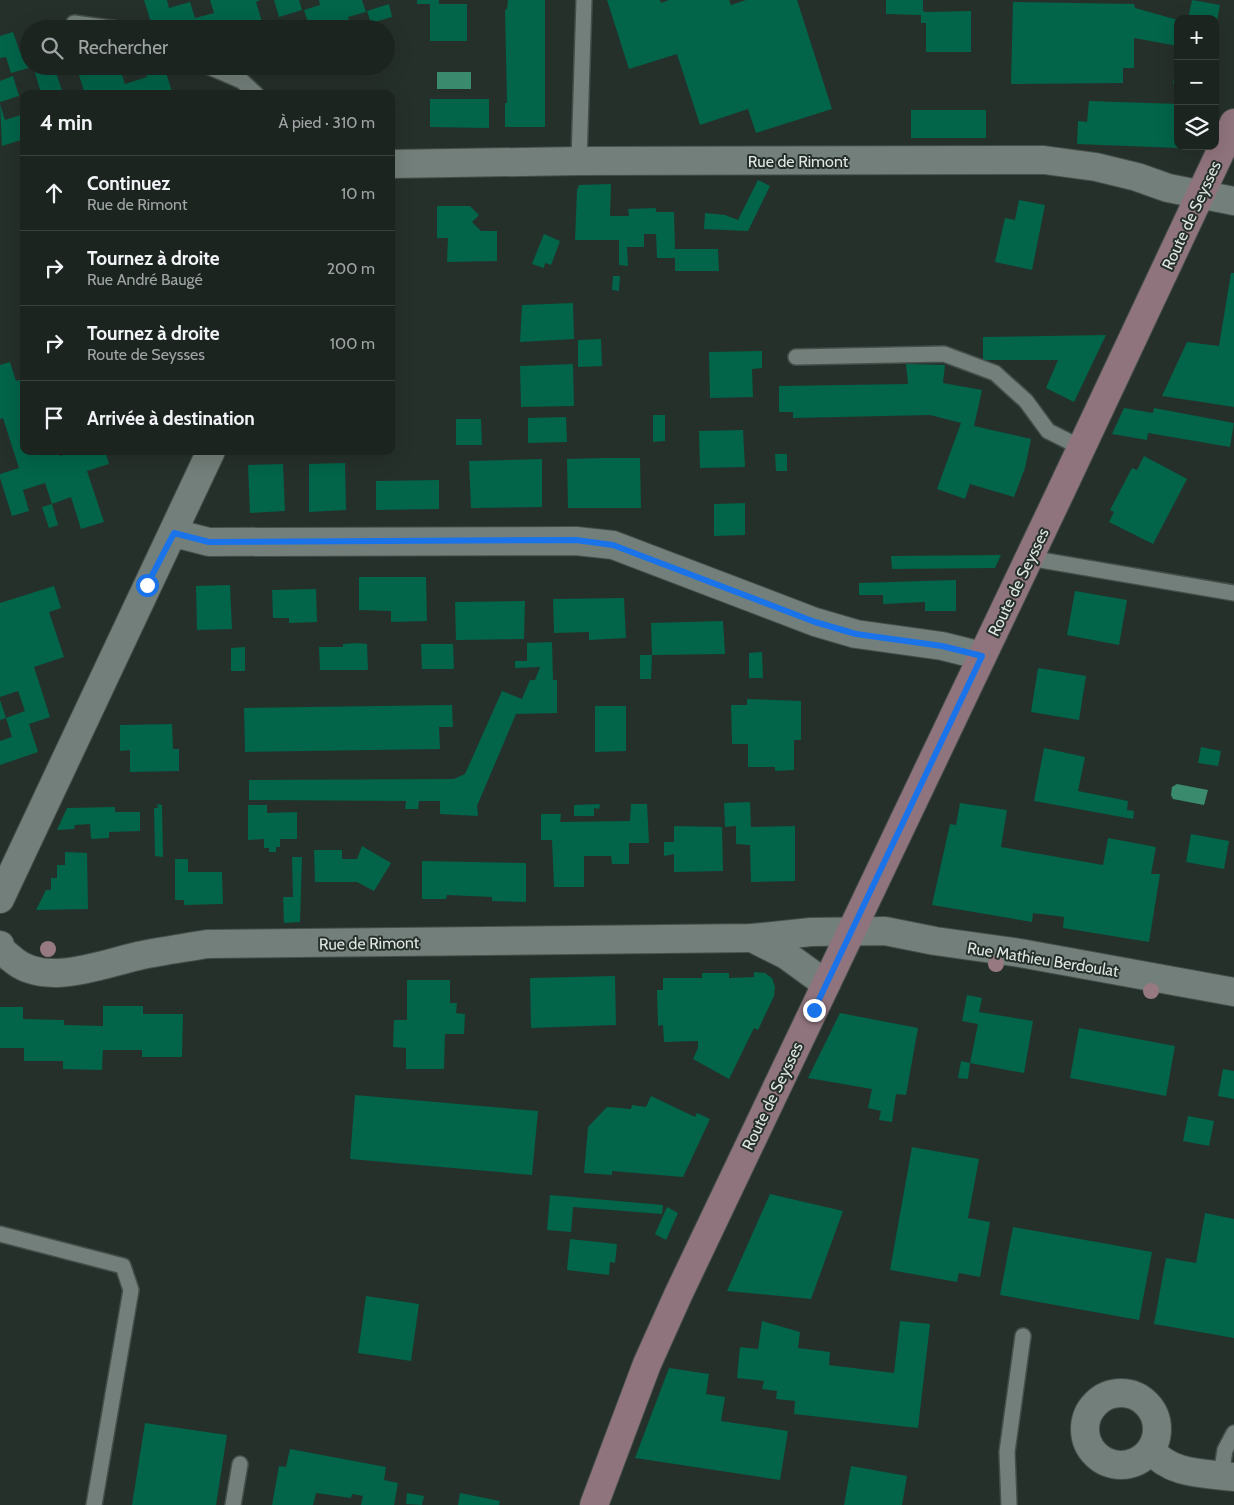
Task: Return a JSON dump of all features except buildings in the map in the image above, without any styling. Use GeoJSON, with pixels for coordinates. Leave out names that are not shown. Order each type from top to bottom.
{"type":"FeatureCollection","features":[{"type":"Feature","properties":{"kind":"main road","name":"Route de Seysses"},"geometry":{"type":"LineString","coordinates":[[594,1505],[647,1364],[674,1304],[1082,448],[1234,123]]}},
{"type":"Feature","properties":{"kind":"street","name":"Rue de Rimont"},"geometry":{"type":"LineString","coordinates":[[395,164],[580,161],[1044,160],[1096,167],[1168,188],[1234,202]]}},
{"type":"Feature","properties":{"kind":"street"},"geometry":{"type":"LineString","coordinates":[[0,899],[138,602],[174,533],[209,455]]}},
{"type":"Feature","properties":{"kind":"street"},"geometry":{"type":"LineString","coordinates":[[174,533],[209,542],[576,540],[613,545],[815,622],[856,634],[942,646],[982,656]]}},
{"type":"Feature","properties":{"kind":"street","name":"Rue Mathieu Berdoulat"},"geometry":{"type":"LineString","coordinates":[[852,932],[885,931],[935,941],[1020,953],[1234,992]]}},
{"type":"Feature","properties":{"kind":"street","name":"Rue de Rimont"},"geometry":{"type":"LineString","coordinates":[[0,945],[1,949],[17,964],[45,974],[88,970],[138,956],[207,944],[752,938],[811,932],[852,932]]}},
{"type":"Feature","properties":{"kind":"street","name":"Rue de Rimont"},"geometry":{"type":"LineString","coordinates":[[752,938],[786,955],[826,984]]}},
{"type":"Feature","properties":{"kind":"street"},"geometry":{"type":"LineString","coordinates":[[1151,1450],[1160,1461],[1179,1470],[1227,1476]]}},
{"type":"Feature","properties":{"kind":"lane"},"geometry":{"type":"LineString","coordinates":[[580,161],[584,0]]}},
{"type":"Feature","properties":{"kind":"lane"},"geometry":{"type":"LineString","coordinates":[[228,75],[242,81],[252,90]]}},
{"type":"Feature","properties":{"kind":"lane"},"geometry":{"type":"LineString","coordinates":[[796,357],[944,354],[995,374],[1026,402],[1048,431],[1082,448]]}},
{"type":"Feature","properties":{"kind":"lane"},"geometry":{"type":"LineString","coordinates":[[1029,558],[1234,593]]}},
{"type":"Feature","properties":{"kind":"lane"},"geometry":{"type":"LineString","coordinates":[[0,1234],[122,1266],[131,1290],[94,1505]]}},
{"type":"Feature","properties":{"kind":"lane"},"geometry":{"type":"LineString","coordinates":[[1009,1505],[1007,1452],[1023,1336]]}},
{"type":"Feature","properties":{"kind":"lane"},"geometry":{"type":"LineString","coordinates":[[1227,1476],[1225,1450],[1234,1432]]}},
{"type":"Feature","properties":{"kind":"lane"},"geometry":{"type":"LineString","coordinates":[[233,1505],[240,1464]]}},
{"type":"Feature","properties":{"kind":"shaded area"},"geometry":{"type":"Polygon","coordinates":[[[437,72],[471,72],[471,89],[437,89],[437,72]]]}},
{"type":"Feature","properties":{"kind":"shaded area"},"geometry":{"type":"Polygon","coordinates":[[[1177,784],[1208,790],[1204,805],[1173,799],[1171,795],[1172,787],[1177,784]]]}},
{"type":"Feature","properties":{"kind":"route"},"geometry":{"type":"LineString","coordinates":[[147,585],[174,533],[209,542],[576,540],[613,545],[815,622],[856,634],[942,646],[982,656],[814,1010]]}}]}
